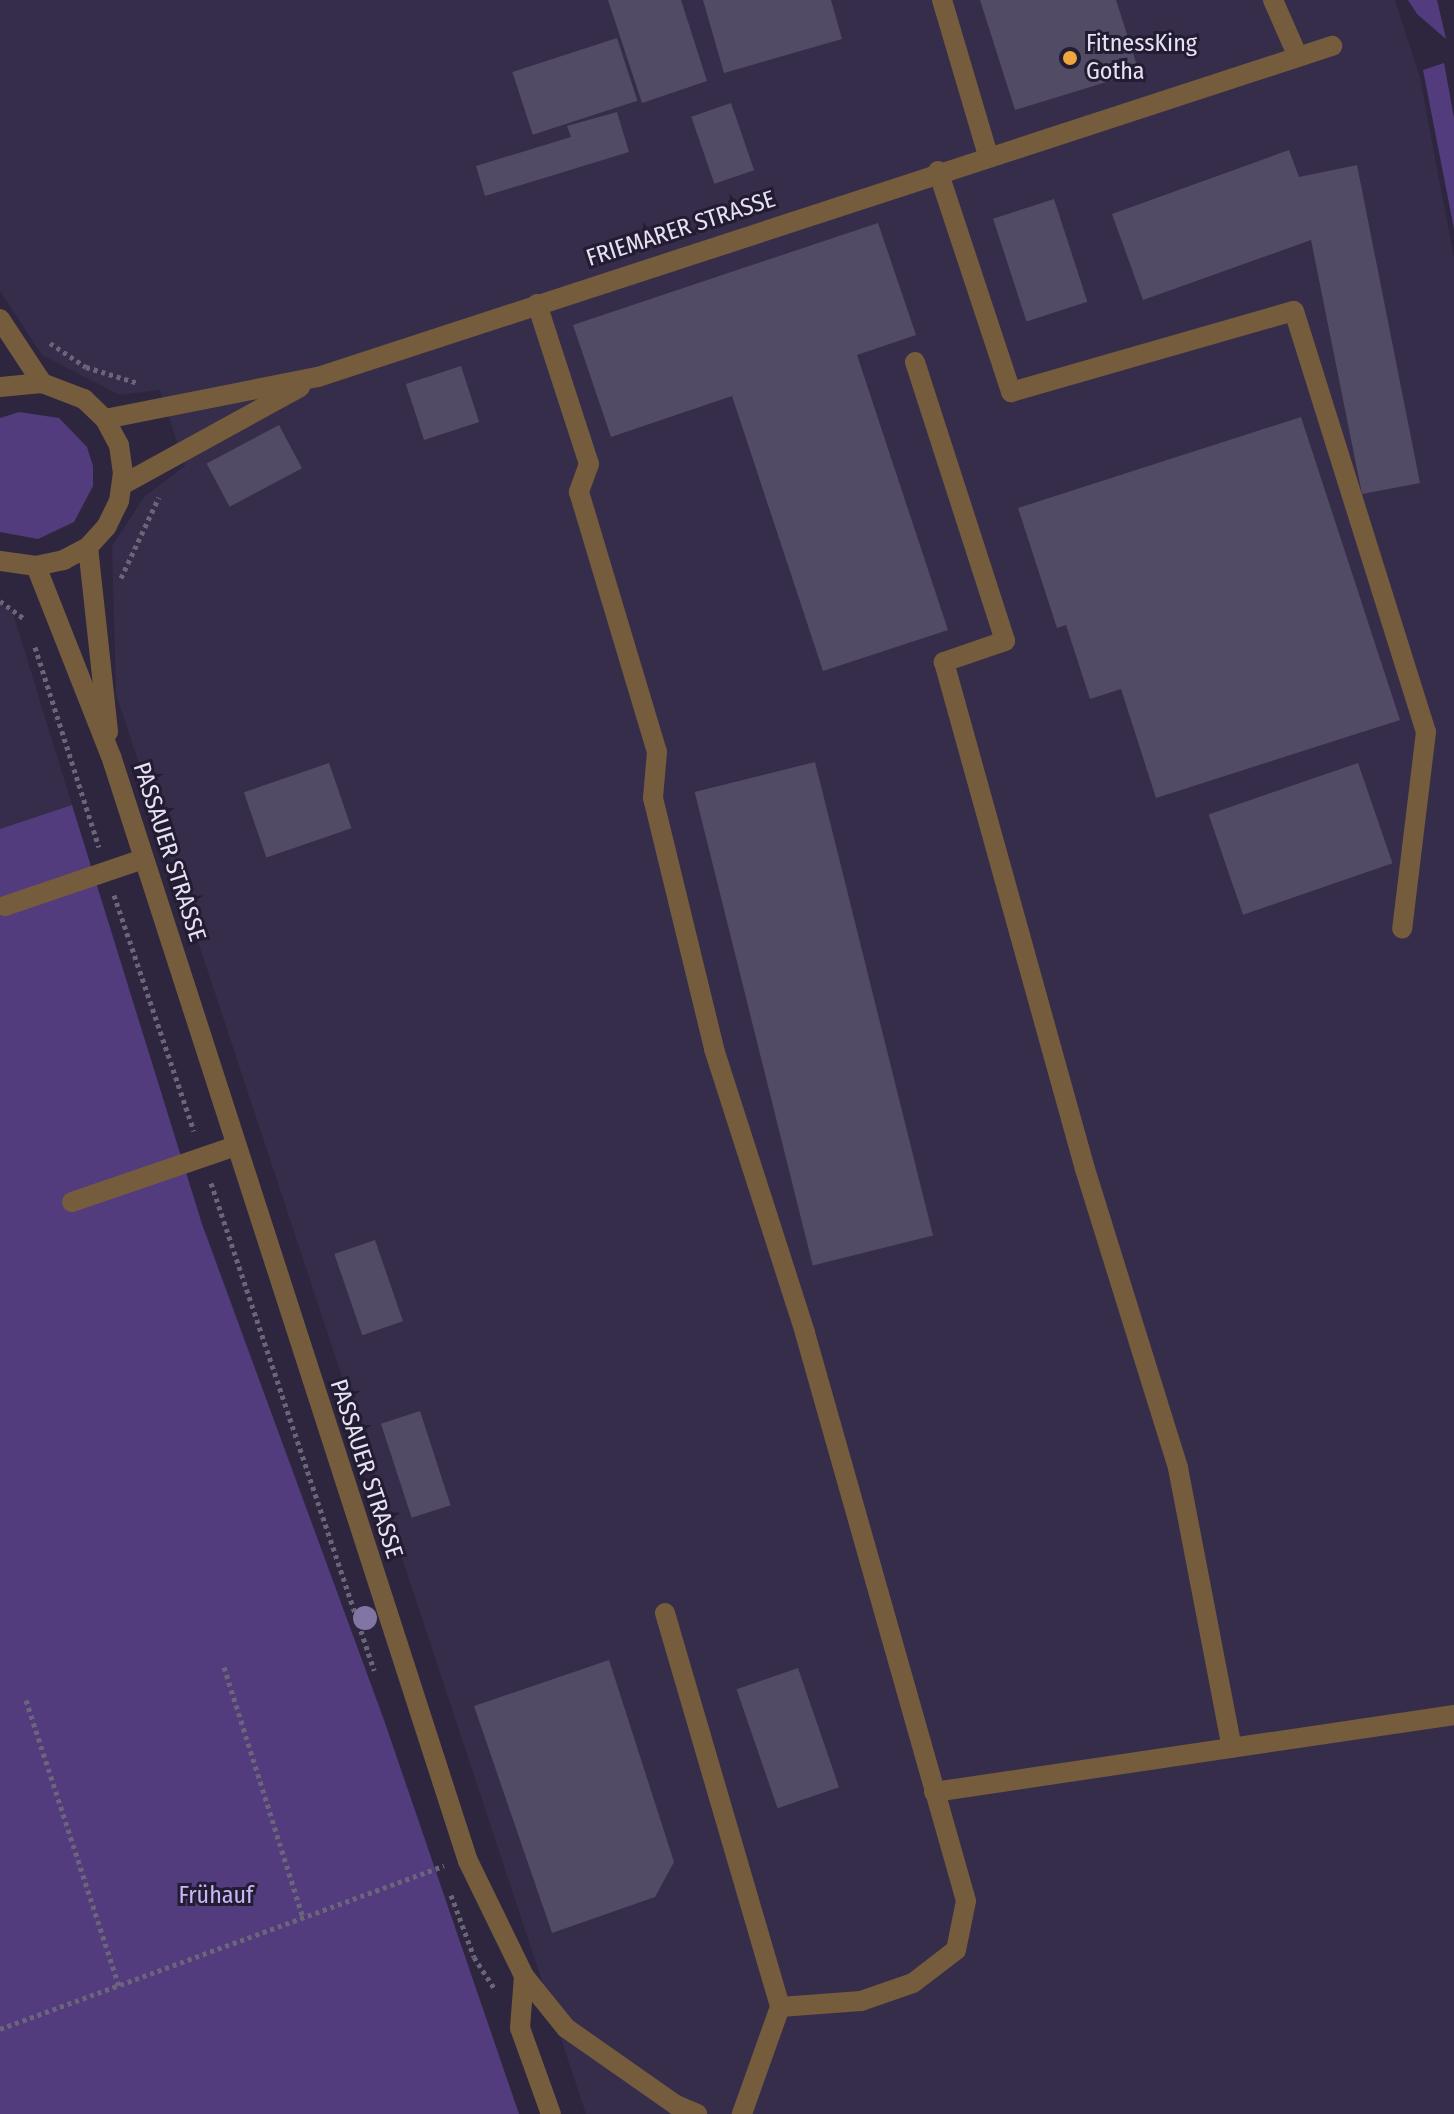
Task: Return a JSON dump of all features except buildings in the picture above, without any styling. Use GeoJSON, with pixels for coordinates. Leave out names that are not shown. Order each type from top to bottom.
{"type":"FeatureCollection","features":[{"type":"Feature","properties":{"kind":"street"},"geometry":{"type":"LineString","coordinates":[[942,0],[988,155]]}},
{"type":"Feature","properties":{"kind":"street"},"geometry":{"type":"LineString","coordinates":[[1273,0],[1298,57]]}},
{"type":"Feature","properties":{"kind":"street","name":"FRIEMARER STRASSE"},"geometry":{"type":"LineString","coordinates":[[318,377],[938,171],[1332,46]]}},
{"type":"Feature","properties":{"kind":"street"},"geometry":{"type":"LineString","coordinates":[[938,171],[1011,392],[1294,311],[1426,732],[1402,929]]}},
{"type":"Feature","properties":{"kind":"street"},"geometry":{"type":"LineString","coordinates":[[537,304],[589,464],[579,492],[657,752],[653,798],[714,1049],[805,1333],[966,1901],[956,1950],[913,1983],[861,2001],[780,2007]]}},
{"type":"Feature","properties":{"kind":"street"},"geometry":{"type":"LineString","coordinates":[[0,319],[42,383]]}},
{"type":"Feature","properties":{"kind":"street"},"geometry":{"type":"LineString","coordinates":[[915,362],[1005,641],[944,662],[1085,1169],[1178,1468],[1232,1748]]}},
{"type":"Feature","properties":{"kind":"street"},"geometry":{"type":"LineString","coordinates":[[105,419],[318,377]]}},
{"type":"Feature","properties":{"kind":"street"},"geometry":{"type":"LineString","coordinates":[[122,485],[318,377]]}},
{"type":"Feature","properties":{"kind":"street"},"geometry":{"type":"LineString","coordinates":[[0,387],[42,383],[84,399],[105,419],[119,445],[122,485],[107,526],[88,547],[64,560],[36,566],[0,561]]}},
{"type":"Feature","properties":{"kind":"street","name":"PASSAUER STRASSE"},"geometry":{"type":"LineString","coordinates":[[88,547],[111,756]]}},
{"type":"Feature","properties":{"kind":"street","name":"PASSAUER STRASSE"},"geometry":{"type":"LineString","coordinates":[[36,566],[111,756],[468,1861],[524,1976],[566,2028],[676,2105],[697,2114]]}},
{"type":"Feature","properties":{"kind":"street"},"geometry":{"type":"LineString","coordinates":[[5,906],[143,859]]}},
{"type":"Feature","properties":{"kind":"street"},"geometry":{"type":"LineString","coordinates":[[72,1202],[236,1146]]}},
{"type":"Feature","properties":{"kind":"street"},"geometry":{"type":"LineString","coordinates":[[665,1613],[780,2007],[742,2114]]}},
{"type":"Feature","properties":{"kind":"street"},"geometry":{"type":"LineString","coordinates":[[934,1792],[1454,1715]]}},
{"type":"Feature","properties":{"kind":"street"},"geometry":{"type":"LineString","coordinates":[[524,1976],[520,2028],[551,2114]]}},
{"type":"Feature","properties":{"kind":"path"},"geometry":{"type":"LineString","coordinates":[[0,601],[26,619]]}},
{"type":"Feature","properties":{"kind":"path"},"geometry":{"type":"LineString","coordinates":[[224,1667],[303,1918]]}},
{"type":"Feature","properties":{"kind":"path"},"geometry":{"type":"LineString","coordinates":[[26,1700],[119,1986]]}},
{"type":"Feature","properties":{"kind":"path"},"geometry":{"type":"LineString","coordinates":[[0,2029],[468,1861]]}},
{"type":"Feature","properties":{"kind":"shaded area"},"geometry":{"type":"Polygon","coordinates":[[[0,0],[1395,0],[1420,78],[1454,258],[1454,2114],[586,2114],[116,694],[112,546],[145,496],[185,466],[160,390],[120,395],[42,355],[0,291],[0,0]]]}},
{"type":"Feature","properties":{"kind":"shaded area"},"geometry":{"type":"Polygon","coordinates":[[[0,605],[12,610],[72,805],[0,829],[0,605]]]}},
{"type":"Feature","properties":{"kind":"green space"},"geometry":{"type":"Polygon","coordinates":[[[1408,0],[1437,0],[1446,39],[1417,14],[1408,0]]]}},
{"type":"Feature","properties":{"kind":"green space"},"geometry":{"type":"Polygon","coordinates":[[[1444,63],[1454,118],[1454,229],[1423,70],[1444,63]]]}},
{"type":"Feature","properties":{"kind":"green space"},"geometry":{"type":"Polygon","coordinates":[[[19,412],[59,418],[87,447],[93,466],[93,486],[74,522],[38,539],[0,532],[0,418],[19,412]]]}},
{"type":"Feature","properties":{"kind":"green space","name":"Frühauf"},"geometry":{"type":"Polygon","coordinates":[[[72,805],[202,1224],[384,1720],[519,2114],[0,2114],[0,829],[72,805]]]}},
{"type":"Feature","properties":{"kind":"place","name":"FitnessKing Gotha"},"geometry":{"type":"Point","coordinates":[1070,58]}}]}
